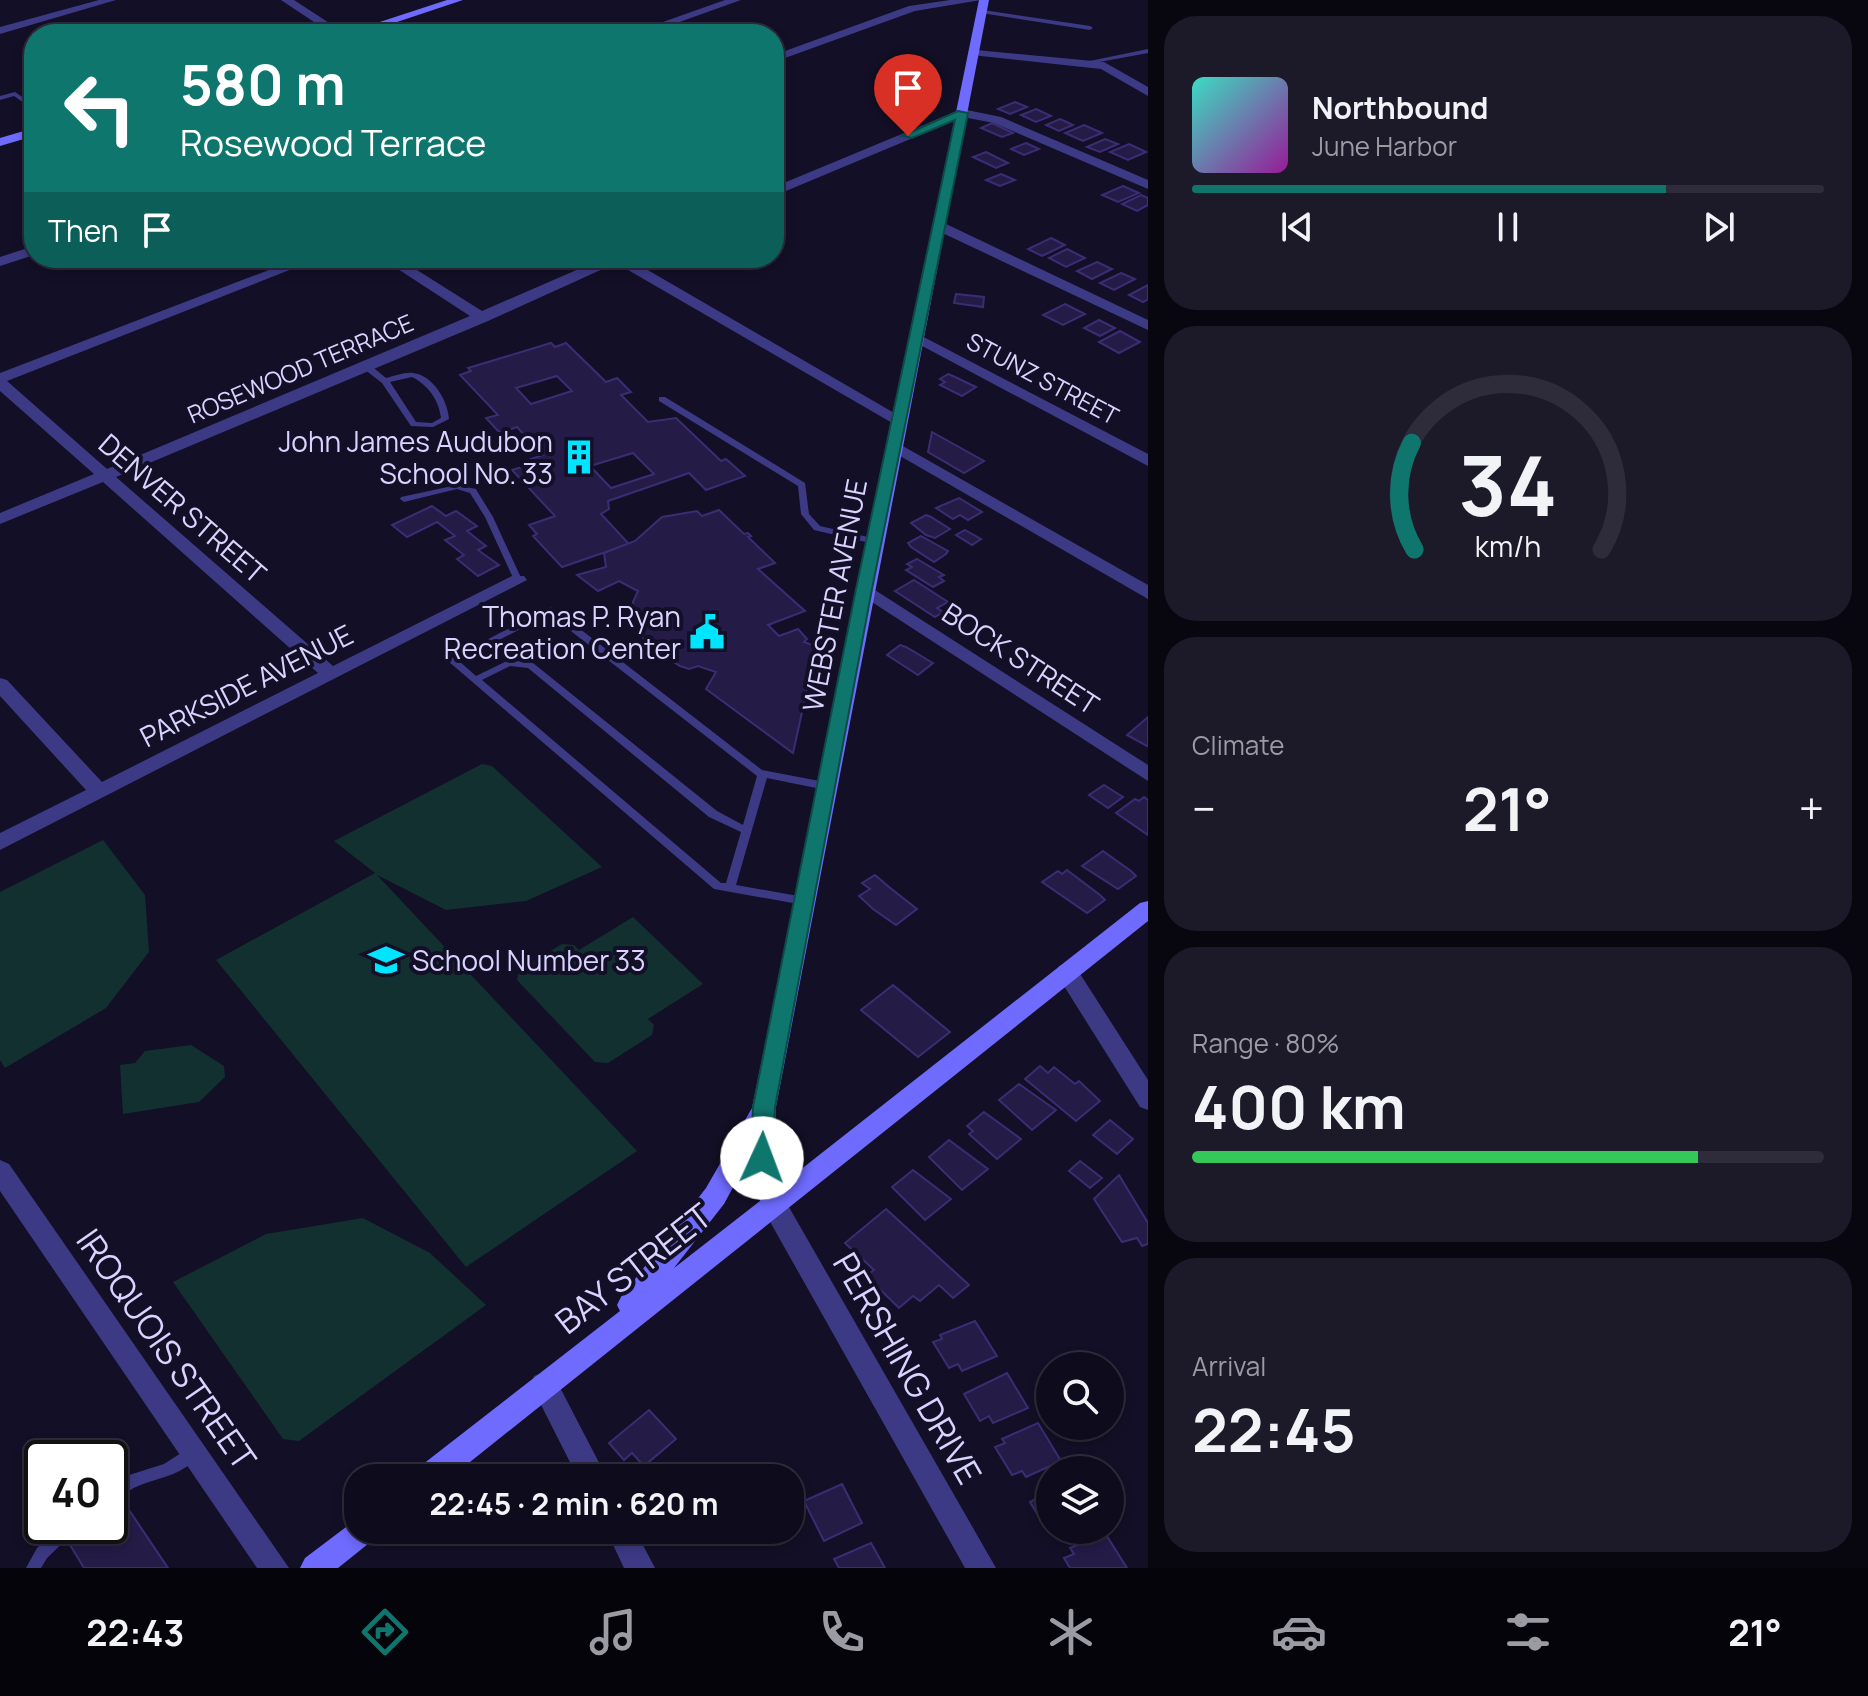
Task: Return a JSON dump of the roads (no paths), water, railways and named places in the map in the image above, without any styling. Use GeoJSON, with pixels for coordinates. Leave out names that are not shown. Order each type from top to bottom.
{"type":"FeatureCollection","features":[{"type":"Feature","properties":{"kind":"street"},"geometry":{"type":"LineString","coordinates":[[25,24],[111,0]]}},
{"type":"Feature","properties":{"kind":"street"},"geometry":{"type":"LineString","coordinates":[[286,0],[324,24]]}},
{"type":"Feature","properties":{"kind":"street"},"geometry":{"type":"LineString","coordinates":[[381,24],[458,0]]}},
{"type":"Feature","properties":{"kind":"street"},"geometry":{"type":"LineString","coordinates":[[663,24],[729,1]]}},
{"type":"Feature","properties":{"kind":"street"},"geometry":{"type":"LineString","coordinates":[[784,55],[913,8],[981,4]]}},
{"type":"Feature","properties":{"kind":"street","name":"WEBSTER AVENUE"},"geometry":{"type":"LineString","coordinates":[[773,1203],[762,1158],[764,1107],[864,589],[976,53],[981,4]]}},
{"type":"Feature","properties":{"kind":"street"},"geometry":{"type":"LineString","coordinates":[[0,31],[24,24]]}},
{"type":"Feature","properties":{"kind":"street"},"geometry":{"type":"LineString","coordinates":[[976,53],[1104,66],[1148,92]]}},
{"type":"Feature","properties":{"kind":"street"},"geometry":{"type":"LineString","coordinates":[[784,188],[962,113],[997,120],[1148,185]]}},
{"type":"Feature","properties":{"kind":"street"},"geometry":{"type":"LineString","coordinates":[[0,142],[24,135]]}},
{"type":"Feature","properties":{"kind":"street"},"geometry":{"type":"LineString","coordinates":[[939,226],[1148,326]]}},
{"type":"Feature","properties":{"kind":"street"},"geometry":{"type":"LineString","coordinates":[[0,262],[24,254]]}},
{"type":"Feature","properties":{"kind":"street"},"geometry":{"type":"LineString","coordinates":[[0,381],[288,268]]}},
{"type":"Feature","properties":{"kind":"street"},"geometry":{"type":"LineString","coordinates":[[404,268],[483,318]]}},
{"type":"Feature","properties":{"kind":"street","name":"ROSEWOOD TERRACE"},"geometry":{"type":"LineString","coordinates":[[0,519],[483,318],[594,268]]}},
{"type":"Feature","properties":{"kind":"street"},"geometry":{"type":"LineString","coordinates":[[633,268],[900,421]]}},
{"type":"Feature","properties":{"kind":"street","name":"STUNZ STREET"},"geometry":{"type":"LineString","coordinates":[[916,337],[1148,461]]}},
{"type":"Feature","properties":{"kind":"street","name":"DENVER STREET"},"geometry":{"type":"LineString","coordinates":[[0,381],[331,674]]}},
{"type":"Feature","properties":{"kind":"street"},"geometry":{"type":"LineString","coordinates":[[894,446],[1148,593]]}},
{"type":"Feature","properties":{"kind":"street","name":"PARKSIDE AVENUE"},"geometry":{"type":"LineString","coordinates":[[0,842],[518,580]]}},
{"type":"Feature","properties":{"kind":"street","name":"BOCK STREET"},"geometry":{"type":"LineString","coordinates":[[864,589],[1148,774]]}},
{"type":"Feature","properties":{"kind":"street"},"geometry":{"type":"LineString","coordinates":[[0,684],[99,792]]}},
{"type":"Feature","properties":{"kind":"street","name":"BAY STREET"},"geometry":{"type":"LineString","coordinates":[[445,1464],[1148,909]]}},
{"type":"Feature","properties":{"kind":"street"},"geometry":{"type":"LineString","coordinates":[[1067,972],[1148,1100]]}},
{"type":"Feature","properties":{"kind":"street"},"geometry":{"type":"LineString","coordinates":[[604,1337],[715,1196],[764,1107]]}},
{"type":"Feature","properties":{"kind":"street","name":"IROQUOIS STREET"},"geometry":{"type":"LineString","coordinates":[[0,1171],[274,1568]]}},
{"type":"Feature","properties":{"kind":"street","name":"PERSHING DRIVE"},"geometry":{"type":"LineString","coordinates":[[773,1203],[981,1568]]}},
{"type":"Feature","properties":{"kind":"street"},"geometry":{"type":"LineString","coordinates":[[544,1385],[586,1464]]}},
{"type":"Feature","properties":{"kind":"street"},"geometry":{"type":"LineString","coordinates":[[315,1568],[345,1544]]}},
{"type":"Feature","properties":{"kind":"street"},"geometry":{"type":"LineString","coordinates":[[627,1544],[640,1568]]}},
{"type":"Feature","properties":{"kind":"lane"},"geometry":{"type":"LineString","coordinates":[[981,4],[1090,28]]}},
{"type":"Feature","properties":{"kind":"lane"},"geometry":{"type":"LineString","coordinates":[[1069,64],[1148,51]]}},
{"type":"Feature","properties":{"kind":"lane"},"geometry":{"type":"LineString","coordinates":[[0,98],[15,94],[24,101]]}},
{"type":"Feature","properties":{"kind":"lane"},"geometry":{"type":"LineString","coordinates":[[367,367],[385,381],[414,424],[433,425],[445,419],[445,410],[426,380],[413,375],[385,381]]}},
{"type":"Feature","properties":{"kind":"lane"},"geometry":{"type":"LineString","coordinates":[[662,399],[802,485],[805,514],[817,528],[874,541]]}},
{"type":"Feature","properties":{"kind":"lane"},"geometry":{"type":"LineString","coordinates":[[404,499],[457,487],[473,491],[489,517],[518,580]]}},
{"type":"Feature","properties":{"kind":"lane"},"geometry":{"type":"LineString","coordinates":[[804,901],[718,886],[453,661],[550,610],[763,774],[826,786]]}},
{"type":"Feature","properties":{"kind":"lane"},"geometry":{"type":"LineString","coordinates":[[475,680],[509,663],[530,665],[713,814],[747,831]]}},
{"type":"Feature","properties":{"kind":"lane"},"geometry":{"type":"LineString","coordinates":[[730,888],[763,774]]}},
{"type":"Feature","properties":{"kind":"lane"},"geometry":{"type":"LineString","coordinates":[[128,1484],[168,1470],[193,1452]]}},
{"type":"Feature","properties":{"kind":"lane"},"geometry":{"type":"LineString","coordinates":[[33,1568],[51,1544]]}},
{"type":"Feature","properties":{"kind":"place","name":"John James Audubon School No. 33"},"geometry":{"type":"Point","coordinates":[579,457]}},
{"type":"Feature","properties":{"kind":"place","name":"Thomas P. Ryan Recreation Center"},"geometry":{"type":"Point","coordinates":[707,632]}},
{"type":"Feature","properties":{"kind":"place","name":"School Number 33"},"geometry":{"type":"Point","coordinates":[386,960]}}]}
